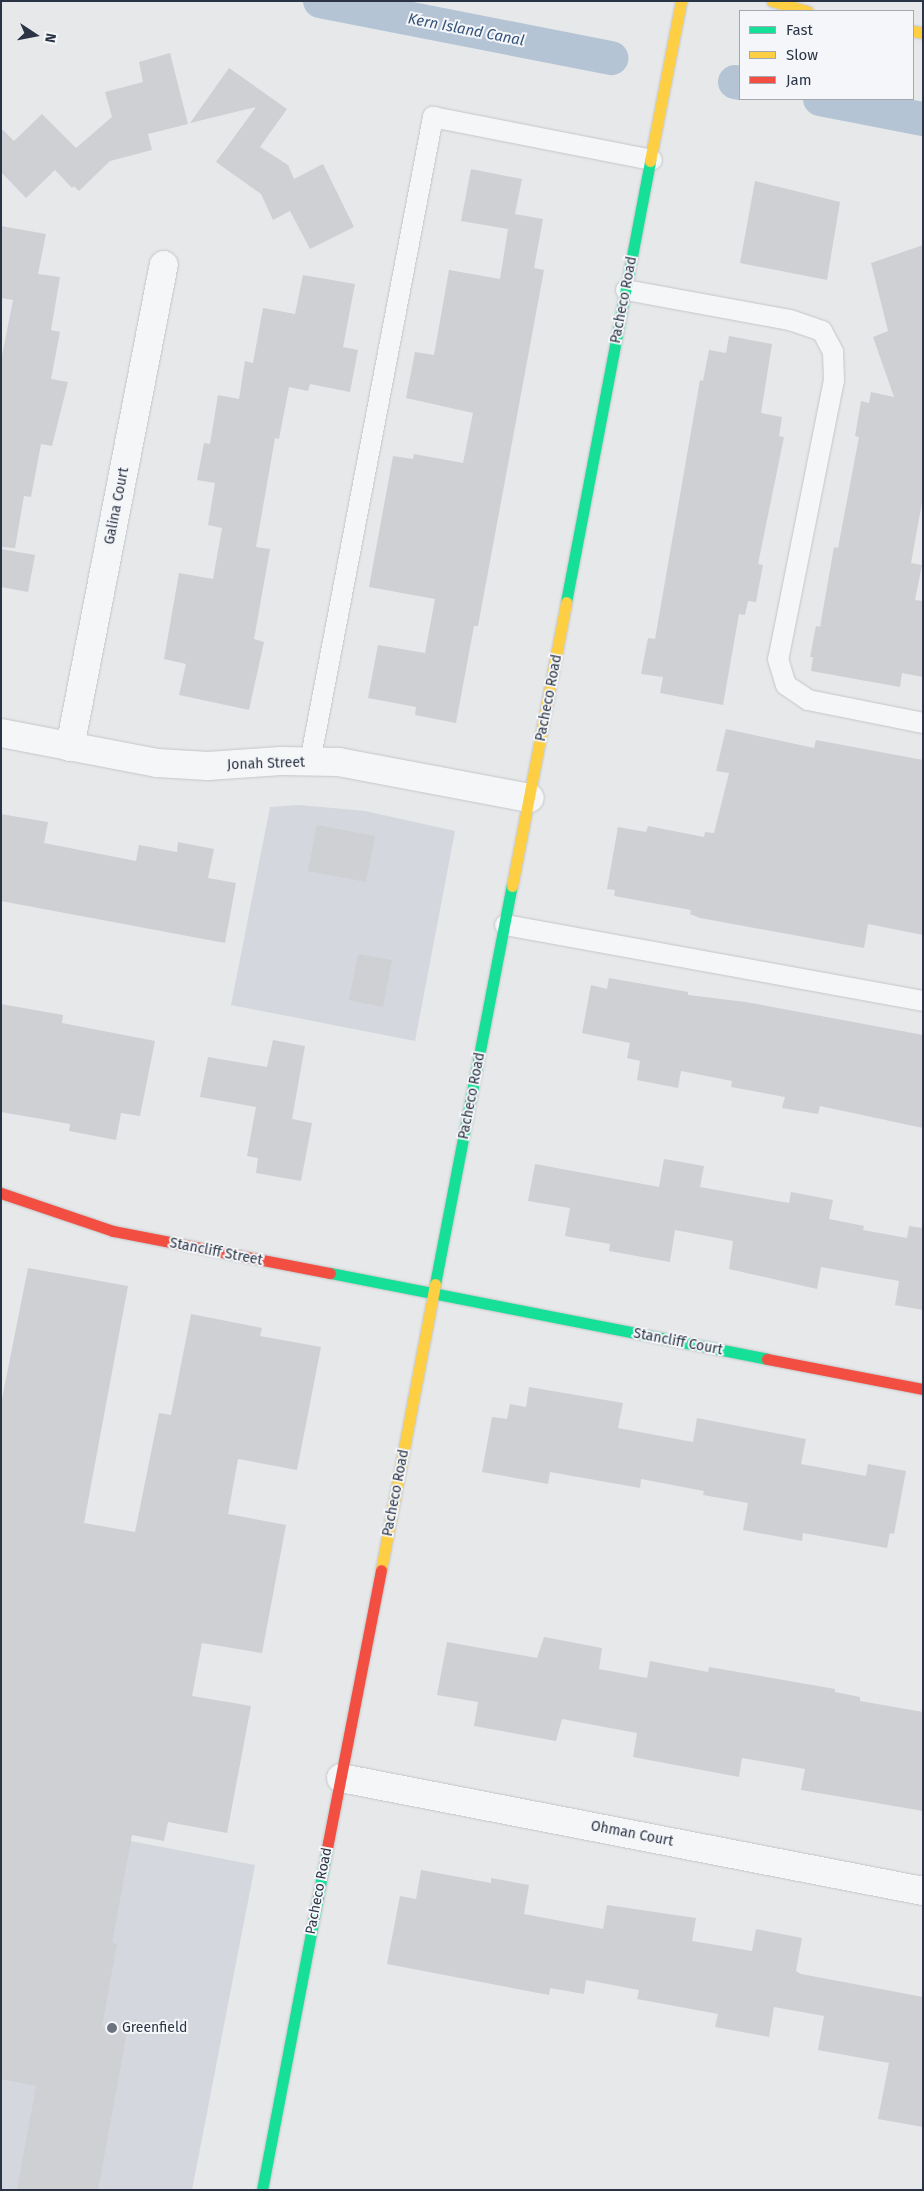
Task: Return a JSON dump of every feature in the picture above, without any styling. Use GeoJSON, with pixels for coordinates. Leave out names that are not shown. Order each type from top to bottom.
{"type":"FeatureCollection","features":[{"type":"Feature","properties":{"kind":"street","name":"Pacheco Road"},"geometry":{"type":"LineString","coordinates":[[262,2190],[530,798],[681,1]]}},
{"type":"Feature","properties":{"kind":"street"},"geometry":{"type":"LineString","coordinates":[[772,1],[804,10]]}},
{"type":"Feature","properties":{"kind":"street","name":"Galina Court"},"geometry":{"type":"LineString","coordinates":[[70,747],[164,264]]}},
{"type":"Feature","properties":{"kind":"street","name":"Jonah Street"},"geometry":{"type":"LineString","coordinates":[[1,733],[165,764],[208,766],[339,762],[530,798]]}},
{"type":"Feature","properties":{"kind":"street","name":"Stancliff Street"},"geometry":{"type":"LineString","coordinates":[[1,1193],[113,1231],[434,1295]]}},
{"type":"Feature","properties":{"kind":"street","name":"Stancliff Court"},"geometry":{"type":"LineString","coordinates":[[434,1295],[923,1389]]}},
{"type":"Feature","properties":{"kind":"street","name":"Ohman Court"},"geometry":{"type":"LineString","coordinates":[[341,1778],[923,1890]]}},
{"type":"Feature","properties":{"kind":"lane"},"geometry":{"type":"LineString","coordinates":[[310,762],[434,117],[652,160]]}},
{"type":"Feature","properties":{"kind":"lane"},"geometry":{"type":"LineString","coordinates":[[626,290],[790,320],[822,330],[833,352],[834,380],[778,659],[786,685],[808,700],[923,723]]}},
{"type":"Feature","properties":{"kind":"lane"},"geometry":{"type":"LineString","coordinates":[[505,925],[923,1001]]}},
{"type":"Feature","properties":{"kind":"shaded area"},"geometry":{"type":"Polygon","coordinates":[[[299,805],[365,811],[455,831],[415,1041],[231,1005],[270,807],[299,805]]]}},
{"type":"Feature","properties":{"kind":"shaded area","name":"Greenfield"},"geometry":{"type":"Polygon","coordinates":[[[1,1816],[255,1865],[192,2190],[1,2190],[1,1816]]]}},
{"type":"Feature","properties":{"kind":"building"},"geometry":{"type":"Polygon","coordinates":[[[170,53],[188,124],[148,134],[152,150],[110,161],[79,191],[74,186],[72,188],[55,170],[26,198],[1,172],[1,128],[14,141],[42,114],[76,148],[112,117],[105,92],[143,82],[139,62],[170,53]]]}},
{"type":"Feature","properties":{"kind":"building"},"geometry":{"type":"Polygon","coordinates":[[[229,68],[287,109],[260,147],[288,165],[294,179],[323,164],[354,227],[310,249],[290,211],[273,220],[261,194],[216,162],[256,107],[190,123],[229,68]]]}},
{"type":"Feature","properties":{"kind":"building"},"geometry":{"type":"Polygon","coordinates":[[[471,169],[522,179],[515,214],[543,219],[534,268],[544,270],[478,626],[474,626],[456,723],[415,715],[416,707],[368,698],[378,645],[425,653],[435,599],[369,587],[393,456],[413,459],[414,454],[463,463],[473,413],[406,398],[415,352],[434,355],[449,270],[500,279],[508,229],[461,221],[471,169]]]}},
{"type":"Feature","properties":{"kind":"building"},"geometry":{"type":"Polygon","coordinates":[[[755,181],[840,202],[827,280],[740,263],[755,181]]]}},
{"type":"Feature","properties":{"kind":"building"},"geometry":{"type":"Polygon","coordinates":[[[1,226],[46,234],[38,274],[60,277],[51,330],[60,332],[51,379],[68,382],[52,446],[41,444],[31,497],[24,496],[15,548],[1,547],[1,361],[13,300],[1,298],[1,226]]]}},
{"type":"Feature","properties":{"kind":"building"},"geometry":{"type":"Polygon","coordinates":[[[923,245],[923,497],[911,563],[922,565],[915,600],[923,601],[923,677],[902,673],[900,687],[811,671],[813,657],[810,657],[816,626],[820,627],[834,547],[838,548],[859,437],[855,436],[861,401],[869,403],[871,392],[894,397],[873,337],[888,331],[871,263],[923,245]]]}},
{"type":"Feature","properties":{"kind":"building"},"geometry":{"type":"Polygon","coordinates":[[[303,275],[355,284],[343,347],[358,350],[350,392],[310,384],[308,391],[289,387],[279,439],[275,438],[256,547],[270,549],[254,639],[264,642],[249,710],[179,695],[186,664],[164,659],[179,573],[213,579],[222,528],[208,525],[215,483],[197,480],[204,443],[210,444],[218,395],[239,399],[245,361],[253,363],[263,308],[295,314],[303,275]]]}},
{"type":"Feature","properties":{"kind":"building"},"geometry":{"type":"Polygon","coordinates":[[[729,336],[772,344],[761,413],[782,417],[779,436],[784,437],[758,564],[763,565],[756,602],[748,601],[745,615],[739,614],[723,705],[660,693],[663,677],[641,674],[648,638],[655,639],[700,380],[703,381],[709,350],[726,353],[729,336]]]}},
{"type":"Feature","properties":{"kind":"building"},"geometry":{"type":"Polygon","coordinates":[[[1,549],[35,555],[28,592],[1,587],[1,549]]]}},
{"type":"Feature","properties":{"kind":"building"},"geometry":{"type":"Polygon","coordinates":[[[726,729],[814,748],[816,740],[923,760],[923,935],[868,924],[864,948],[700,918],[690,914],[691,910],[614,896],[615,890],[607,889],[618,827],[646,832],[648,826],[704,837],[705,832],[714,833],[729,773],[716,771],[726,729]]]}},
{"type":"Feature","properties":{"kind":"building"},"geometry":{"type":"Polygon","coordinates":[[[1,814],[48,822],[44,843],[136,861],[139,845],[177,852],[178,842],[214,849],[208,878],[236,883],[225,943],[1,901],[1,814]]]}},
{"type":"Feature","properties":{"kind":"building"},"geometry":{"type":"Polygon","coordinates":[[[317,825],[375,836],[366,882],[308,871],[317,825]]]}},
{"type":"Feature","properties":{"kind":"building"},"geometry":{"type":"Polygon","coordinates":[[[358,954],[392,960],[383,1007],[349,1000],[358,954]]]}},
{"type":"Feature","properties":{"kind":"building"},"geometry":{"type":"Polygon","coordinates":[[[609,978],[688,992],[688,995],[746,1002],[923,1035],[923,1128],[820,1106],[818,1114],[782,1108],[785,1097],[731,1087],[732,1081],[681,1071],[678,1088],[637,1080],[640,1061],[627,1058],[630,1043],[582,1033],[591,985],[607,989],[609,978]]]}},
{"type":"Feature","properties":{"kind":"building"},"geometry":{"type":"Polygon","coordinates":[[[1,1004],[63,1015],[62,1023],[155,1041],[140,1116],[121,1113],[116,1140],[69,1131],[70,1124],[1,1112],[1,1004]]]}},
{"type":"Feature","properties":{"kind":"building"},"geometry":{"type":"Polygon","coordinates":[[[273,1040],[305,1046],[292,1119],[312,1123],[301,1181],[256,1173],[258,1158],[247,1156],[256,1107],[200,1097],[208,1057],[267,1067],[273,1040]]]}},
{"type":"Feature","properties":{"kind":"building"},"geometry":{"type":"Polygon","coordinates":[[[664,1159],[704,1166],[700,1187],[789,1203],[791,1192],[833,1200],[829,1219],[864,1226],[863,1230],[907,1238],[909,1226],[923,1228],[923,1310],[895,1305],[899,1281],[821,1267],[817,1289],[729,1269],[733,1241],[675,1230],[670,1262],[609,1251],[610,1244],[565,1236],[570,1208],[528,1201],[535,1164],[659,1187],[664,1159]]]}},
{"type":"Feature","properties":{"kind":"building"},"geometry":{"type":"Polygon","coordinates":[[[28,1268],[128,1286],[84,1523],[135,1532],[159,1413],[171,1415],[191,1314],[262,1328],[260,1336],[321,1347],[297,1470],[238,1459],[228,1514],[286,1525],[262,1653],[202,1643],[192,1696],[251,1706],[227,1833],[168,1822],[164,1841],[132,1835],[112,1943],[117,1944],[102,2027],[127,2032],[98,2190],[17,2190],[36,2086],[1,2079],[1,1404],[28,1268]]]}},
{"type":"Feature","properties":{"kind":"building"},"geometry":{"type":"Polygon","coordinates":[[[529,1387],[623,1403],[618,1428],[693,1442],[697,1418],[806,1439],[801,1464],[866,1476],[868,1464],[906,1471],[894,1534],[890,1533],[887,1548],[803,1533],[802,1541],[743,1530],[748,1503],[703,1495],[704,1491],[641,1479],[640,1488],[550,1472],[548,1484],[482,1472],[492,1417],[507,1419],[510,1404],[526,1407],[529,1387]]]}},
{"type":"Feature","properties":{"kind":"building"},"geometry":{"type":"Polygon","coordinates":[[[544,1637],[602,1648],[599,1669],[647,1678],[650,1661],[708,1672],[709,1667],[835,1689],[835,1692],[860,1697],[860,1701],[923,1712],[923,1811],[801,1790],[805,1769],[742,1758],[739,1777],[633,1757],[637,1733],[562,1719],[556,1741],[474,1726],[478,1702],[437,1695],[447,1642],[537,1658],[544,1637]]]}},
{"type":"Feature","properties":{"kind":"building"},"geometry":{"type":"Polygon","coordinates":[[[421,1870],[491,1883],[491,1878],[529,1885],[524,1914],[603,1929],[607,1905],[696,1918],[692,1941],[752,1951],[756,1929],[802,1938],[796,1971],[801,1974],[923,1997],[923,2127],[878,2119],[889,2063],[818,2050],[824,2016],[774,2007],[769,2037],[715,2027],[718,2014],[637,1999],[639,1990],[586,1980],[584,1994],[550,1988],[549,1995],[387,1964],[400,1896],[416,1899],[421,1870]]]}},
{"type":"Feature","properties":{"kind":"waterway","name":"Kern Island Canal"},"geometry":{"type":"LineString","coordinates":[[320,1],[611,58]]}},
{"type":"Feature","properties":{"kind":"waterway","name":"Kern Island Canal"},"geometry":{"type":"LineString","coordinates":[[735,82],[739,83]]}},
{"type":"Feature","properties":{"kind":"waterway","name":"Kern Island Canal"},"geometry":{"type":"LineString","coordinates":[[825,100],[923,119]]}},
{"type":"Feature","properties":{"kind":"traffic: fast"},"geometry":{"type":"LineString","coordinates":[[566,602],[650,161]]}},
{"type":"Feature","properties":{"kind":"traffic: fast"},"geometry":{"type":"LineString","coordinates":[[435,1284],[512,886]]}},
{"type":"Feature","properties":{"kind":"traffic: fast"},"geometry":{"type":"LineString","coordinates":[[330,1273],[767,1359]]}},
{"type":"Feature","properties":{"kind":"traffic: fast"},"geometry":{"type":"LineString","coordinates":[[262,2190],[327,1848]]}},
{"type":"Feature","properties":{"kind":"traffic: slow"},"geometry":{"type":"LineString","coordinates":[[650,161],[681,1]]}},
{"type":"Feature","properties":{"kind":"traffic: slow"},"geometry":{"type":"LineString","coordinates":[[772,1],[804,10]]}},
{"type":"Feature","properties":{"kind":"traffic: slow"},"geometry":{"type":"LineString","coordinates":[[914,31],[923,33]]}},
{"type":"Feature","properties":{"kind":"traffic: slow"},"geometry":{"type":"LineString","coordinates":[[512,886],[566,602]]}},
{"type":"Feature","properties":{"kind":"traffic: slow"},"geometry":{"type":"LineString","coordinates":[[381,1570],[435,1284]]}},
{"type":"Feature","properties":{"kind":"traffic: jam"},"geometry":{"type":"LineString","coordinates":[[1,1193],[113,1231],[330,1273]]}},
{"type":"Feature","properties":{"kind":"traffic: jam"},"geometry":{"type":"LineString","coordinates":[[767,1359],[923,1389]]}},
{"type":"Feature","properties":{"kind":"traffic: jam"},"geometry":{"type":"LineString","coordinates":[[327,1848],[381,1570]]}},
{"type":"Feature","properties":{"kind":"place","name":"Greenfield"},"geometry":{"type":"Point","coordinates":[112,2028]}}]}
